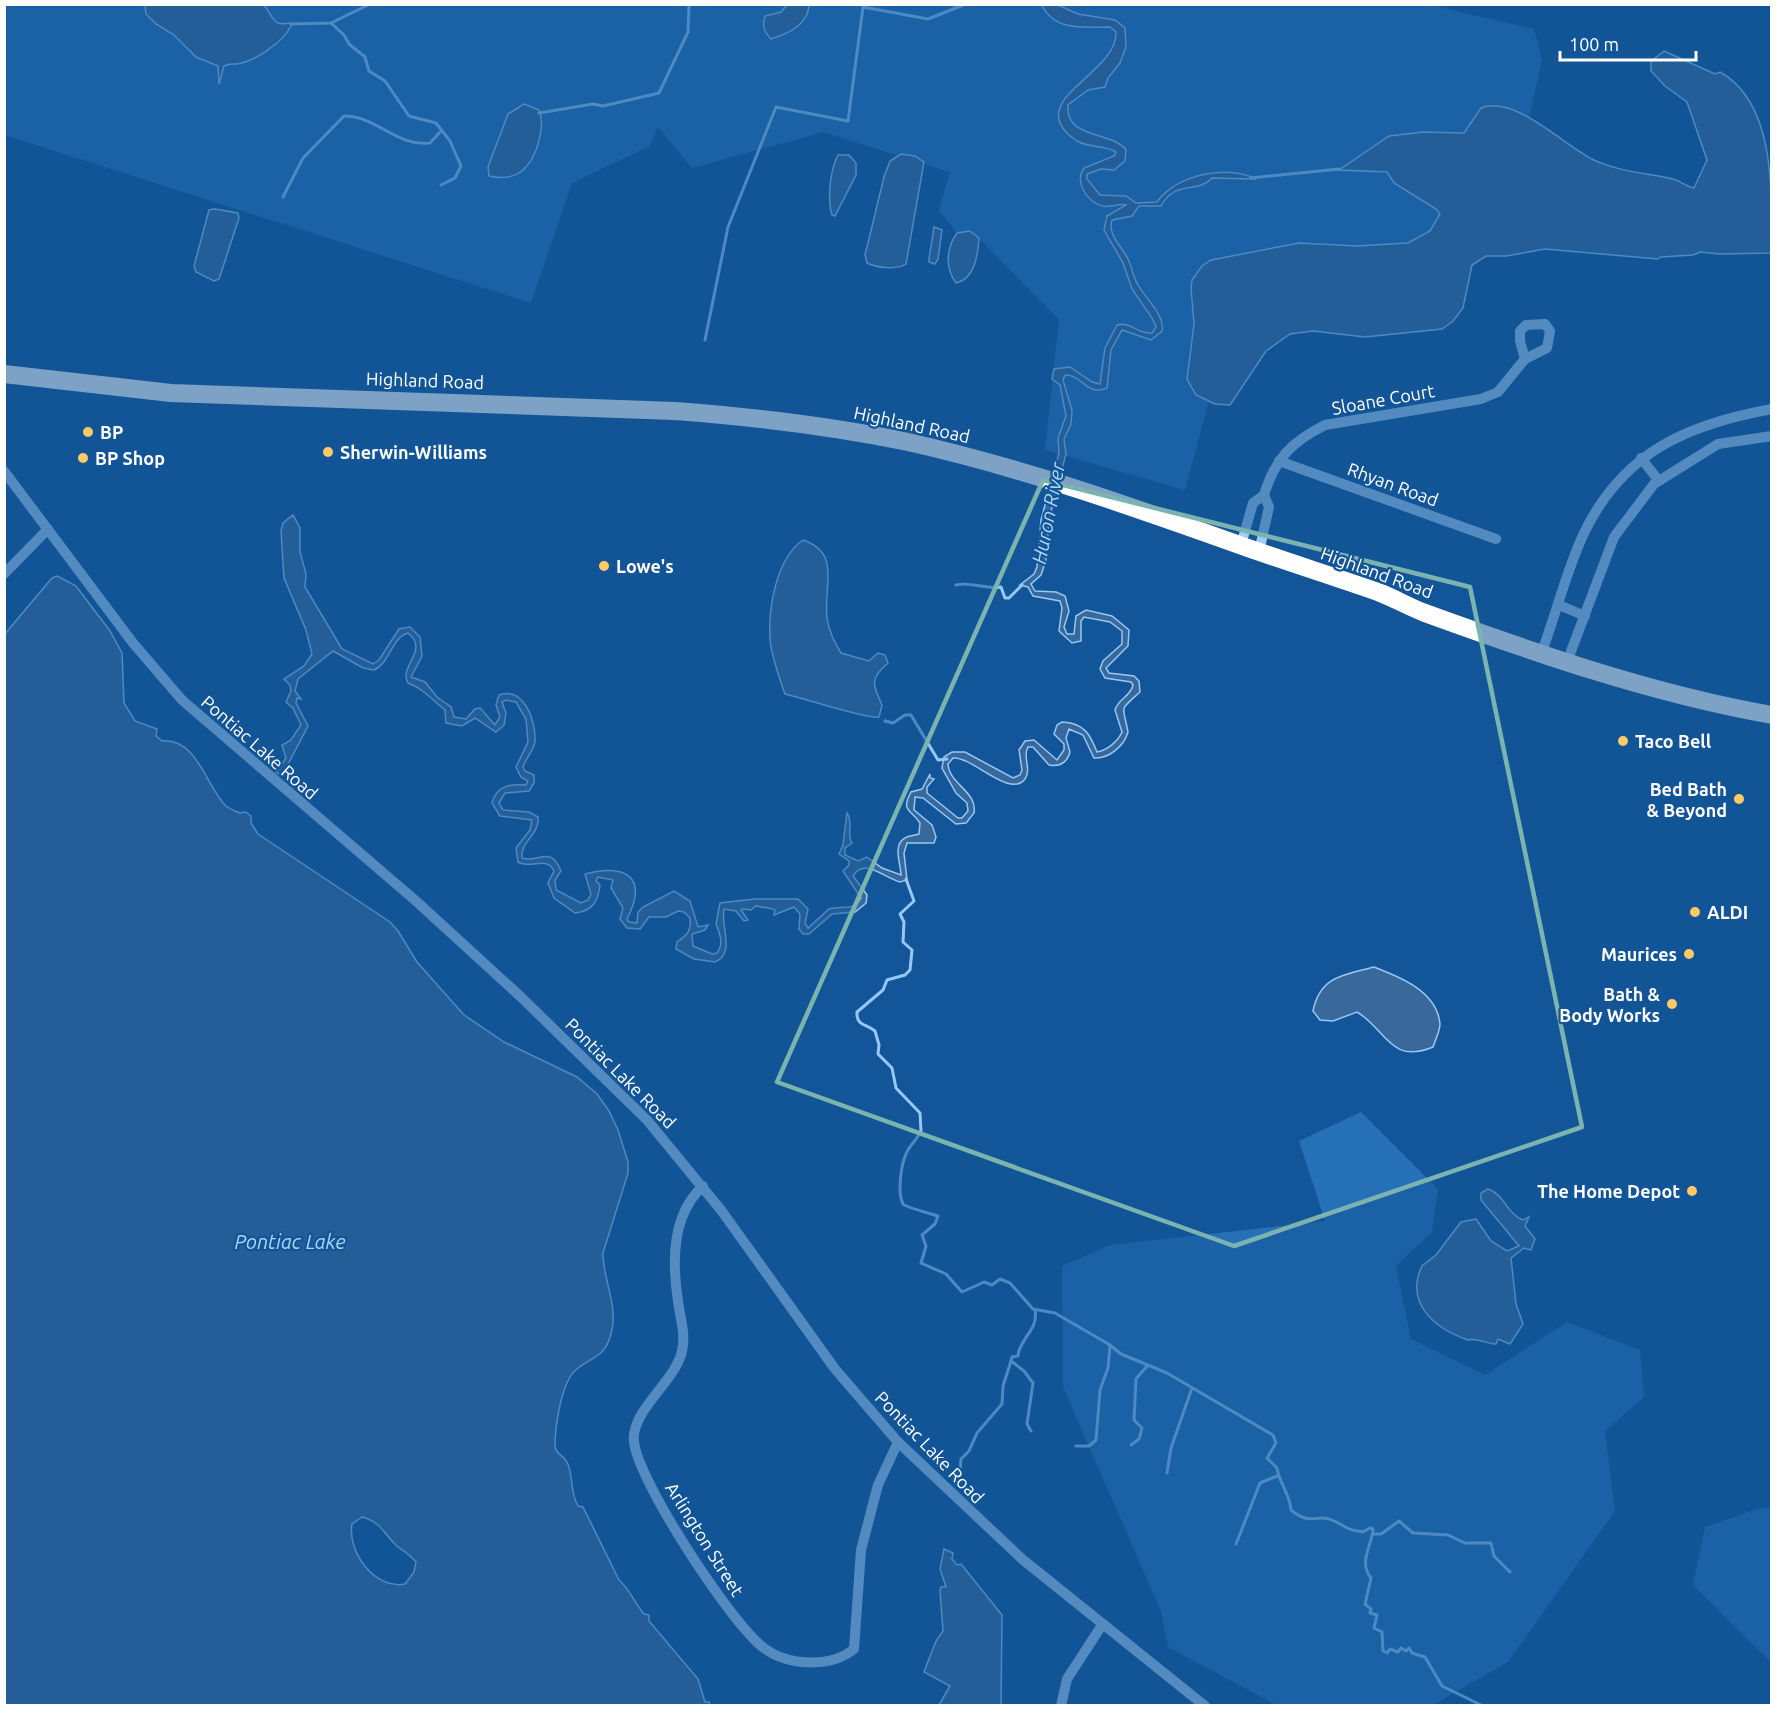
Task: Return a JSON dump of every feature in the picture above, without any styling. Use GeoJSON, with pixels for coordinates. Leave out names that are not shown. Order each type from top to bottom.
{"type":"FeatureCollection","features":[{"type":"Feature","properties":{"kind":"highway","name":"Highland Road"},"geometry":{"type":"LineString","coordinates":[[4,374],[171,393],[522,404],[739,416],[886,438],[1018,471],[1100,496],[1381,594],[1421,611],[1541,654],[1710,702],[1772,715]]}},
{"type":"Feature","properties":{"kind":"street","name":"Sloane Court"},"geometry":{"type":"LineString","coordinates":[[1241,545],[1253,503],[1264,495],[1278,461],[1303,436],[1324,425],[1481,399],[1498,392],[1525,359]]}},
{"type":"Feature","properties":{"kind":"street"},"geometry":{"type":"LineString","coordinates":[[1541,654],[1584,533],[1624,473],[1641,458],[1670,440],[1726,417],[1772,409]]}},
{"type":"Feature","properties":{"kind":"street"},"geometry":{"type":"LineString","coordinates":[[1567,662],[1614,537],[1659,481],[1718,444],[1772,436]]}},
{"type":"Feature","properties":{"kind":"street"},"geometry":{"type":"LineString","coordinates":[[1641,458],[1659,481]]}},
{"type":"Feature","properties":{"kind":"street","name":"Rhyan Road"},"geometry":{"type":"LineString","coordinates":[[1278,461],[1496,539]]}},
{"type":"Feature","properties":{"kind":"street","name":"Pontiac Lake Road"},"geometry":{"type":"LineString","coordinates":[[4,471],[133,643],[182,700],[416,901],[513,989],[647,1120],[703,1186],[823,1353],[898,1442],[991,1532],[1102,1625],[1205,1706]]}},
{"type":"Feature","properties":{"kind":"street","name":"Sloane Court"},"geometry":{"type":"LineString","coordinates":[[1259,552],[1269,507],[1264,495]]}},
{"type":"Feature","properties":{"kind":"street"},"geometry":{"type":"LineString","coordinates":[[4,574],[48,529]]}},
{"type":"Feature","properties":{"kind":"street"},"geometry":{"type":"LineString","coordinates":[[1559,605],[1585,616]]}},
{"type":"Feature","properties":{"kind":"street","name":"Arlington Street"},"geometry":{"type":"LineString","coordinates":[[703,1186],[690,1200],[675,1250],[674,1272],[684,1335],[682,1353],[636,1426],[633,1441],[668,1517],[704,1576],[754,1640],[766,1650],[809,1662],[829,1661],[846,1656],[854,1649],[857,1630],[856,1599],[866,1528],[885,1465],[898,1442]]}},
{"type":"Feature","properties":{"kind":"street"},"geometry":{"type":"LineString","coordinates":[[1061,1706],[1066,1679],[1102,1625]]}},
{"type":"Feature","properties":{"kind":"highlighted area"},"geometry":{"type":"Polygon","coordinates":[[[1043,480],[1470,587],[1582,1127],[1234,1246],[777,1082],[1043,480]]]}},
{"type":"Feature","properties":{"kind":"shaded area"},"geometry":{"type":"Polygon","coordinates":[[[5,4],[1426,4],[1534,29],[1542,60],[1526,131],[1421,258],[1233,271],[1212,389],[1185,490],[1045,450],[1059,320],[979,238],[970,231],[957,233],[939,210],[950,172],[823,132],[692,168],[658,127],[650,146],[572,183],[531,303],[5,135],[5,4]]]}},
{"type":"Feature","properties":{"kind":"shaded area"},"geometry":{"type":"Polygon","coordinates":[[[1361,1112],[1438,1189],[1432,1232],[1396,1266],[1411,1339],[1485,1375],[1567,1322],[1640,1350],[1644,1397],[1605,1431],[1615,1511],[1508,1662],[1433,1705],[1276,1705],[1168,1647],[1161,1611],[1063,1387],[1062,1266],[1110,1245],[1325,1221],[1299,1141],[1361,1112]]]}},
{"type":"Feature","properties":{"kind":"shaded area"},"geometry":{"type":"Polygon","coordinates":[[[1772,1508],[1771,1662],[1693,1585],[1705,1527],[1757,1509],[1772,1508]]]}},
{"type":"Feature","properties":{"kind":"water"},"geometry":{"type":"Polygon","coordinates":[[[145,5],[264,5],[276,22],[290,23],[291,26],[282,38],[260,55],[244,62],[224,66],[219,84],[218,66],[196,57],[174,35],[156,24],[146,14],[145,5]]]}},
{"type":"Feature","properties":{"kind":"water"},"geometry":{"type":"Polygon","coordinates":[[[787,5],[809,5],[808,12],[796,28],[771,39],[764,29],[765,16],[781,12],[787,5]]]}},
{"type":"Feature","properties":{"kind":"water","name":"Huron River"},"geometry":{"type":"Polygon","coordinates":[[[1042,5],[1058,5],[1078,14],[1115,20],[1125,28],[1126,47],[1120,63],[1108,78],[1105,87],[1088,90],[1068,105],[1069,116],[1074,124],[1090,133],[1110,139],[1126,150],[1125,161],[1114,170],[1101,169],[1087,174],[1087,179],[1100,195],[1126,196],[1136,203],[1157,202],[1176,185],[1202,175],[1231,172],[1256,179],[1212,178],[1206,183],[1173,192],[1161,206],[1139,206],[1132,216],[1112,220],[1113,235],[1128,259],[1138,285],[1158,313],[1162,331],[1151,340],[1122,330],[1111,350],[1107,388],[1095,390],[1071,376],[1065,375],[1063,380],[1072,410],[1071,424],[1064,439],[1066,454],[1049,519],[1046,560],[1041,575],[1031,584],[1035,591],[1056,592],[1065,596],[1069,611],[1064,627],[1067,634],[1074,634],[1076,616],[1086,610],[1112,616],[1129,630],[1128,646],[1106,668],[1109,673],[1134,676],[1139,681],[1140,692],[1124,709],[1128,732],[1119,747],[1110,754],[1094,758],[1083,735],[1069,729],[1066,738],[1070,752],[1065,761],[1060,765],[1049,765],[1033,747],[1028,747],[1026,751],[1027,775],[1018,784],[1001,781],[970,763],[953,758],[948,764],[950,771],[972,799],[974,813],[966,823],[956,824],[923,798],[915,797],[914,810],[932,825],[936,837],[934,843],[907,843],[904,853],[907,880],[900,882],[875,870],[863,868],[853,876],[867,895],[866,903],[855,912],[832,914],[809,934],[803,934],[799,929],[800,914],[794,907],[774,915],[775,910],[769,908],[756,906],[751,910],[743,909],[741,910],[748,920],[744,921],[736,911],[724,909],[725,953],[715,962],[694,959],[676,949],[677,942],[686,935],[690,926],[690,918],[684,912],[678,911],[666,917],[649,917],[640,929],[627,928],[620,919],[623,908],[611,888],[613,880],[598,877],[596,881],[600,885],[594,904],[586,910],[575,913],[554,898],[548,883],[554,871],[551,866],[543,863],[528,865],[518,862],[516,848],[530,830],[532,820],[500,816],[492,803],[501,789],[526,785],[528,781],[521,777],[516,767],[528,742],[526,719],[516,702],[506,700],[502,702],[506,713],[504,725],[496,732],[475,718],[462,726],[446,723],[445,710],[414,685],[408,683],[407,671],[416,646],[414,639],[408,633],[398,639],[384,662],[374,670],[363,668],[333,651],[298,679],[295,691],[301,699],[297,698],[296,703],[308,726],[285,770],[280,775],[276,772],[286,758],[282,745],[291,740],[301,725],[293,708],[286,702],[291,691],[290,685],[284,679],[304,666],[312,654],[306,630],[284,578],[281,531],[283,523],[293,515],[300,528],[300,552],[306,574],[305,587],[342,649],[373,664],[379,660],[399,629],[410,627],[420,637],[422,656],[411,677],[425,682],[437,697],[451,707],[454,717],[466,719],[475,709],[480,708],[495,725],[500,717],[496,705],[499,695],[515,696],[527,707],[531,715],[535,741],[523,767],[525,771],[534,775],[534,783],[529,791],[505,793],[499,803],[503,810],[529,812],[538,817],[536,829],[524,847],[522,858],[553,858],[561,871],[555,880],[556,890],[581,903],[588,900],[591,894],[585,874],[612,871],[629,877],[634,883],[635,892],[627,919],[629,922],[637,923],[638,912],[643,907],[674,891],[690,901],[698,927],[708,925],[705,930],[692,934],[693,946],[712,954],[717,953],[721,943],[716,924],[720,903],[755,899],[798,899],[808,909],[805,923],[808,928],[829,909],[851,907],[858,902],[861,898],[843,871],[849,865],[849,861],[839,854],[843,845],[847,813],[852,843],[845,848],[845,855],[858,861],[867,857],[882,868],[901,875],[899,845],[907,837],[919,834],[920,823],[907,807],[911,792],[922,789],[930,774],[930,778],[934,779],[927,787],[927,793],[958,818],[962,818],[968,811],[967,803],[956,793],[942,768],[944,757],[952,752],[965,752],[1013,778],[1020,775],[1022,770],[1019,750],[1025,741],[1034,740],[1057,760],[1064,750],[1064,744],[1054,734],[1057,725],[1062,722],[1081,727],[1092,740],[1097,752],[1115,742],[1122,732],[1115,710],[1133,685],[1131,682],[1105,678],[1100,669],[1103,661],[1122,644],[1122,631],[1110,622],[1084,617],[1081,621],[1081,641],[1072,643],[1059,631],[1062,608],[1060,601],[1033,596],[1028,587],[1020,585],[1034,574],[1037,567],[1041,520],[1059,453],[1058,438],[1066,416],[1060,385],[1052,379],[1054,369],[1070,367],[1092,382],[1100,384],[1105,348],[1117,325],[1126,325],[1147,333],[1152,333],[1156,327],[1132,289],[1123,263],[1104,230],[1107,216],[1126,205],[1102,206],[1097,204],[1087,196],[1081,185],[1081,174],[1084,168],[1114,156],[1116,152],[1077,141],[1062,127],[1058,113],[1064,100],[1102,62],[1112,47],[1116,32],[1110,27],[1081,27],[1062,24],[1047,14],[1042,5]]]}},
{"type":"Feature","properties":{"kind":"water"},"geometry":{"type":"Polygon","coordinates":[[[1664,51],[1715,74],[1720,72],[1738,86],[1752,105],[1761,127],[1767,152],[1770,178],[1771,253],[1700,252],[1693,255],[1658,259],[1545,249],[1506,256],[1486,256],[1472,265],[1463,308],[1453,321],[1442,329],[1365,337],[1313,331],[1290,334],[1266,351],[1230,405],[1215,404],[1196,395],[1187,379],[1194,324],[1191,288],[1192,280],[1202,266],[1211,260],[1299,243],[1357,246],[1408,243],[1430,231],[1440,214],[1436,209],[1394,183],[1387,172],[1339,170],[1389,136],[1423,132],[1464,133],[1481,108],[1494,106],[1509,108],[1540,124],[1584,154],[1605,165],[1673,179],[1694,188],[1707,160],[1687,102],[1665,86],[1651,71],[1651,61],[1664,51]]]}},
{"type":"Feature","properties":{"kind":"water"},"geometry":{"type":"Polygon","coordinates":[[[524,104],[539,110],[541,116],[541,132],[533,156],[525,168],[513,176],[489,176],[488,167],[508,114],[524,104]]]}},
{"type":"Feature","properties":{"kind":"water"},"geometry":{"type":"Polygon","coordinates":[[[901,154],[915,156],[924,162],[906,264],[887,268],[867,263],[865,255],[884,177],[890,161],[901,154]]]}},
{"type":"Feature","properties":{"kind":"water"},"geometry":{"type":"Polygon","coordinates":[[[838,155],[849,155],[856,163],[856,175],[835,216],[832,215],[830,208],[830,193],[831,176],[838,155]]]}},
{"type":"Feature","properties":{"kind":"water"},"geometry":{"type":"Polygon","coordinates":[[[209,210],[238,213],[239,218],[219,279],[214,281],[196,272],[194,266],[209,210]]]}},
{"type":"Feature","properties":{"kind":"water"},"geometry":{"type":"Polygon","coordinates":[[[934,227],[942,230],[938,259],[935,264],[929,262],[934,227]]]}},
{"type":"Feature","properties":{"kind":"water"},"geometry":{"type":"Polygon","coordinates":[[[970,231],[979,238],[976,258],[967,277],[956,283],[950,271],[949,251],[957,233],[970,231]]]}},
{"type":"Feature","properties":{"kind":"water"},"geometry":{"type":"Polygon","coordinates":[[[803,540],[823,553],[827,562],[827,618],[832,636],[841,653],[869,661],[878,653],[885,655],[888,663],[874,682],[882,705],[879,717],[850,712],[785,694],[770,640],[772,599],[786,559],[803,540]]]}},
{"type":"Feature","properties":{"kind":"water","name":"Pontiac Lake"},"geometry":{"type":"Polygon","coordinates":[[[57,576],[76,586],[110,631],[122,653],[124,703],[135,721],[157,729],[156,736],[162,741],[174,742],[184,747],[200,765],[226,806],[239,813],[246,812],[251,816],[251,823],[258,834],[390,922],[417,962],[464,1015],[504,1042],[577,1077],[597,1094],[609,1111],[618,1130],[628,1162],[628,1173],[603,1253],[612,1303],[613,1324],[605,1348],[577,1369],[567,1383],[558,1417],[555,1447],[569,1467],[573,1494],[578,1506],[583,1507],[619,1580],[644,1614],[649,1615],[649,1621],[698,1679],[705,1702],[709,1702],[710,1705],[5,1705],[4,635],[52,578],[57,576]],[[362,1517],[352,1524],[354,1546],[359,1557],[365,1567],[383,1581],[405,1584],[414,1572],[416,1562],[369,1519],[362,1517]]]}},
{"type":"Feature","properties":{"kind":"water"},"geometry":{"type":"Polygon","coordinates":[[[1374,967],[1395,975],[1416,987],[1432,1003],[1440,1024],[1433,1047],[1407,1052],[1390,1043],[1357,1012],[1333,1021],[1320,1020],[1313,1011],[1316,999],[1327,984],[1343,975],[1374,967]]]}},
{"type":"Feature","properties":{"kind":"water"},"geometry":{"type":"Polygon","coordinates":[[[1488,1189],[1498,1195],[1518,1217],[1523,1220],[1529,1217],[1525,1226],[1535,1239],[1531,1250],[1524,1248],[1511,1258],[1516,1304],[1523,1324],[1510,1344],[1498,1339],[1496,1344],[1474,1339],[1468,1340],[1445,1329],[1426,1313],[1417,1292],[1417,1280],[1422,1266],[1436,1255],[1461,1222],[1476,1219],[1491,1241],[1507,1251],[1519,1246],[1481,1200],[1481,1193],[1488,1189]]]}},
{"type":"Feature","properties":{"kind":"water"},"geometry":{"type":"Polygon","coordinates":[[[944,1549],[953,1553],[952,1559],[957,1565],[961,1564],[1002,1615],[1001,1705],[939,1705],[950,1686],[924,1672],[936,1641],[943,1631],[940,1591],[941,1587],[946,1587],[940,1569],[944,1549]]]}},
{"type":"Feature","properties":{"kind":"waterway"},"geometry":{"type":"LineString","coordinates":[[291,24],[331,23],[370,4]]}},
{"type":"Feature","properties":{"kind":"waterway"},"geometry":{"type":"LineString","coordinates":[[539,113],[593,104],[603,106],[659,93],[688,32],[689,4]]}},
{"type":"Feature","properties":{"kind":"waterway"},"geometry":{"type":"LineString","coordinates":[[705,340],[728,227],[776,107],[848,121],[863,7],[928,19],[966,4]]}},
{"type":"Feature","properties":{"kind":"waterway"},"geometry":{"type":"LineString","coordinates":[[331,23],[344,35],[349,44],[365,57],[369,71],[385,81],[409,116],[436,123],[450,141],[461,166],[455,178],[441,185]]}},
{"type":"Feature","properties":{"kind":"waterway"},"geometry":{"type":"LineString","coordinates":[[283,197],[303,158],[344,116],[367,121],[397,136],[418,143],[430,143],[440,132]]}},
{"type":"Feature","properties":{"kind":"waterway"},"geometry":{"type":"LineString","coordinates":[[1251,178],[1339,169]]}},
{"type":"Feature","properties":{"kind":"waterway"},"geometry":{"type":"LineString","coordinates":[[956,585],[1001,587],[1005,598],[1009,598],[1022,585]]}},
{"type":"Feature","properties":{"kind":"waterway"},"geometry":{"type":"LineString","coordinates":[[885,721],[893,723],[905,715],[911,715],[938,760],[947,759]]}},
{"type":"Feature","properties":{"kind":"waterway"},"geometry":{"type":"LineString","coordinates":[[906,879],[914,901],[900,914],[904,922],[903,942],[912,950],[910,970],[905,975],[887,980],[883,990],[857,1012],[857,1017],[860,1022],[875,1031],[879,1045],[878,1054],[892,1068],[896,1088],[920,1113],[921,1131],[906,1155],[900,1185],[903,1204],[938,1216],[935,1224],[922,1235],[926,1246],[921,1263],[946,1274],[962,1292],[984,1282],[992,1285],[1000,1279],[1010,1283],[1033,1309],[1055,1313],[1110,1345],[1121,1354],[1167,1373],[1273,1435],[1276,1443],[1267,1458],[1277,1468],[1291,1510],[1304,1518],[1327,1518],[1352,1530],[1363,1532],[1370,1528],[1373,1529],[1366,1560],[1367,1572],[1371,1578],[1365,1604],[1371,1609],[1370,1613],[1377,1615],[1374,1628],[1382,1632],[1383,1651],[1387,1653],[1390,1649],[1398,1652],[1401,1648],[1406,1651],[1409,1648],[1412,1653],[1425,1657],[1442,1686],[1483,1706]]}},
{"type":"Feature","properties":{"kind":"waterway"},"geometry":{"type":"LineString","coordinates":[[1011,1361],[1012,1357],[1018,1356],[1022,1344],[1032,1329],[1035,1310]]}},
{"type":"Feature","properties":{"kind":"waterway"},"geometry":{"type":"LineString","coordinates":[[1076,1446],[1089,1446],[1096,1440],[1100,1390],[1108,1368],[1110,1346]]}},
{"type":"Feature","properties":{"kind":"waterway"},"geometry":{"type":"LineString","coordinates":[[1011,1361],[1024,1371],[1033,1383],[1027,1424],[1031,1431]]}},
{"type":"Feature","properties":{"kind":"waterway"},"geometry":{"type":"LineString","coordinates":[[959,1482],[961,1459],[969,1451],[977,1433],[1002,1404],[1003,1386],[1011,1361]]}},
{"type":"Feature","properties":{"kind":"waterway"},"geometry":{"type":"LineString","coordinates":[[1131,1445],[1139,1439],[1142,1428],[1134,1420],[1136,1379],[1148,1365]]}},
{"type":"Feature","properties":{"kind":"waterway"},"geometry":{"type":"LineString","coordinates":[[1167,1473],[1171,1448],[1192,1388]]}},
{"type":"Feature","properties":{"kind":"waterway"},"geometry":{"type":"LineString","coordinates":[[1236,1544],[1260,1483],[1277,1476]]}},
{"type":"Feature","properties":{"kind":"waterway"},"geometry":{"type":"LineString","coordinates":[[1373,1534],[1381,1534],[1399,1521],[1413,1533],[1448,1535],[1465,1543],[1491,1543],[1494,1556],[1510,1572]]}},
{"type":"Feature","properties":{"kind":"place","name":"BP"},"geometry":{"type":"Point","coordinates":[88,432]}},
{"type":"Feature","properties":{"kind":"place","name":"Sherwin-Williams"},"geometry":{"type":"Point","coordinates":[328,452]}},
{"type":"Feature","properties":{"kind":"place","name":"BP Shop"},"geometry":{"type":"Point","coordinates":[83,458]}},
{"type":"Feature","properties":{"kind":"place","name":"Lowe's"},"geometry":{"type":"Point","coordinates":[604,566]}},
{"type":"Feature","properties":{"kind":"place","name":"Taco Bell"},"geometry":{"type":"Point","coordinates":[1623,741]}},
{"type":"Feature","properties":{"kind":"place","name":"Bed Bath & Beyond"},"geometry":{"type":"Point","coordinates":[1739,799]}},
{"type":"Feature","properties":{"kind":"place","name":"ALDI"},"geometry":{"type":"Point","coordinates":[1695,912]}},
{"type":"Feature","properties":{"kind":"place","name":"Maurices"},"geometry":{"type":"Point","coordinates":[1689,954]}},
{"type":"Feature","properties":{"kind":"place","name":"Bath & Body Works"},"geometry":{"type":"Point","coordinates":[1672,1004]}},
{"type":"Feature","properties":{"kind":"place","name":"The Home Depot"},"geometry":{"type":"Point","coordinates":[1692,1191]}}]}
